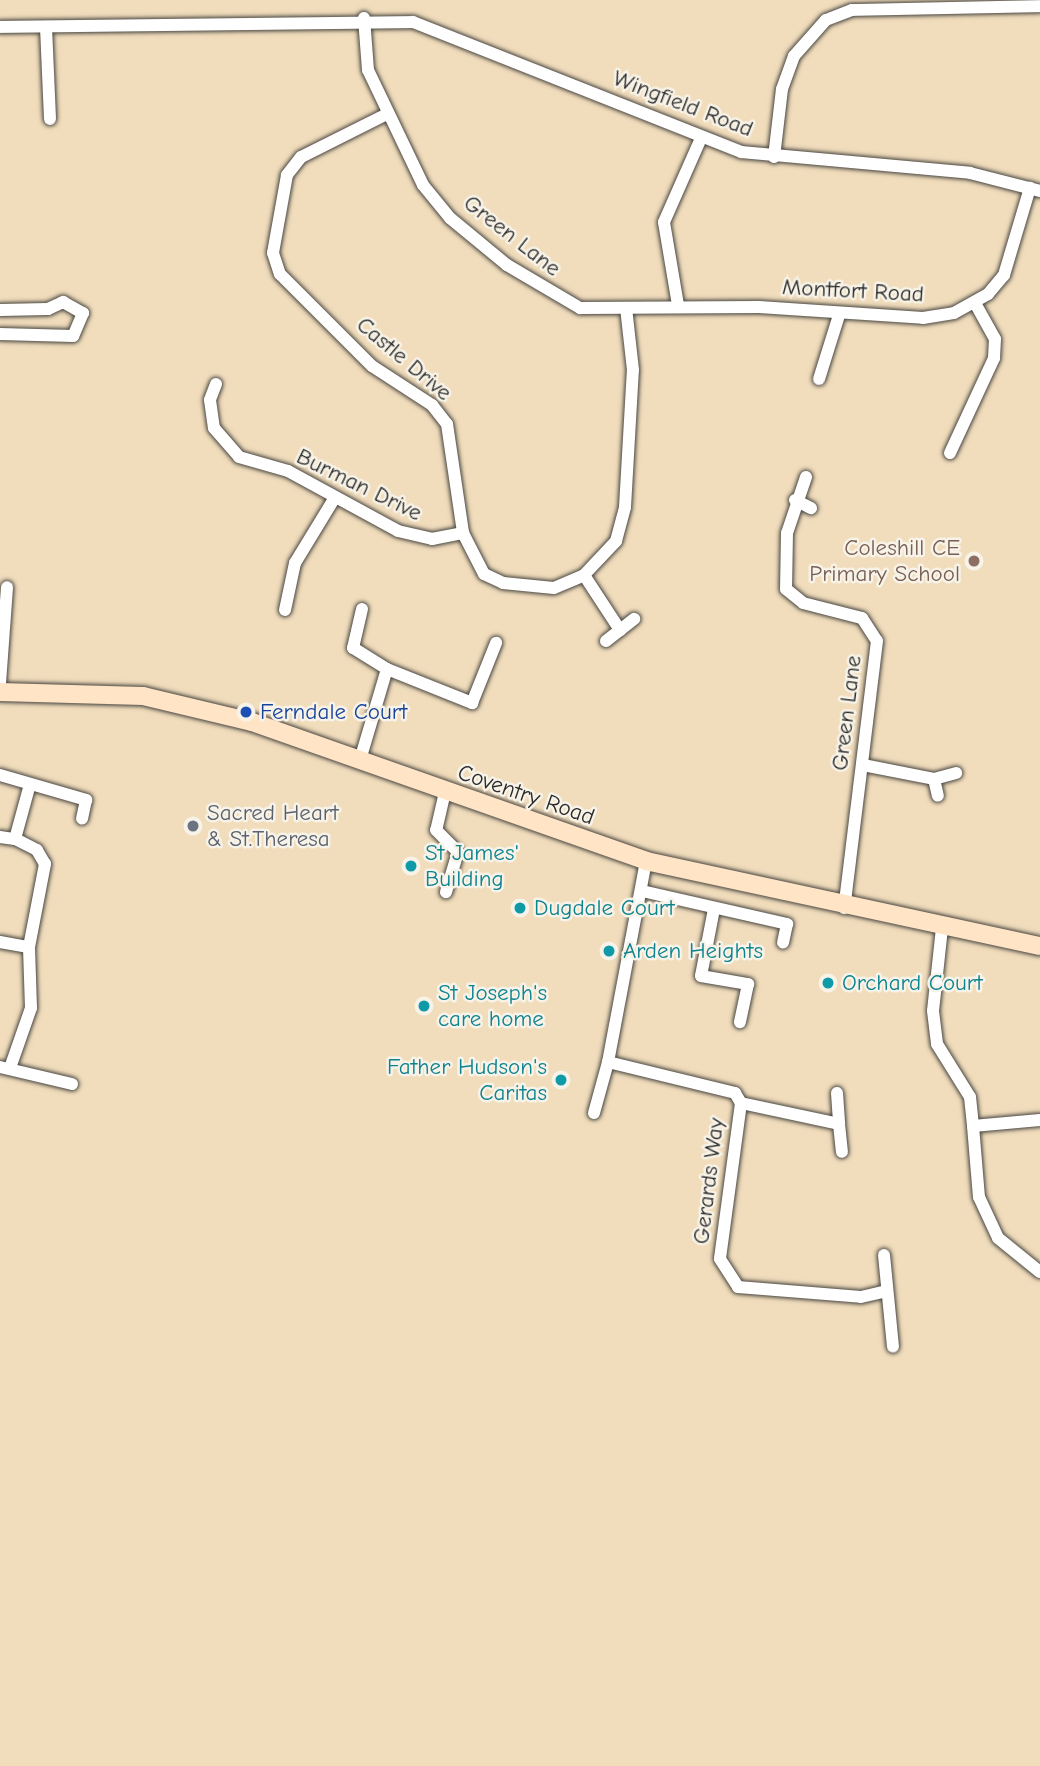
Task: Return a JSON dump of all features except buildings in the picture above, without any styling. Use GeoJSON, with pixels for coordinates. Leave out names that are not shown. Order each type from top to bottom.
{"type":"FeatureCollection","features":[{"type":"Feature","properties":{"kind":"main road","name":"Coventry Road"},"geometry":{"type":"LineString","coordinates":[[0,692],[143,696],[251,722],[646,861],[844,908],[1040,946]]}},
{"type":"Feature","properties":{"kind":"street"},"geometry":{"type":"LineString","coordinates":[[774,157],[782,89],[794,56],[826,20],[852,10],[1040,6]]}},
{"type":"Feature","properties":{"kind":"street","name":"Wingfield Road"},"geometry":{"type":"LineString","coordinates":[[0,27],[364,18],[443,30],[701,138],[774,157],[970,173],[1035,189]]}},
{"type":"Feature","properties":{"kind":"street","name":"Green Lane"},"geometry":{"type":"LineString","coordinates":[[364,18],[368,70],[385,115],[423,185],[450,218],[507,265],[580,308],[626,309],[678,305]]}},
{"type":"Feature","properties":{"kind":"street"},"geometry":{"type":"LineString","coordinates":[[46,27],[50,119]]}},
{"type":"Feature","properties":{"kind":"street","name":"Castle Drive"},"geometry":{"type":"LineString","coordinates":[[385,115],[301,157],[287,175],[273,253],[281,274],[372,366],[432,405],[447,424],[463,533],[473,561],[503,583],[554,588],[584,575],[615,541],[625,507],[633,370],[626,309]]}},
{"type":"Feature","properties":{"kind":"street"},"geometry":{"type":"LineString","coordinates":[[678,305],[664,222],[701,138]]}},
{"type":"Feature","properties":{"kind":"street"},"geometry":{"type":"LineString","coordinates":[[950,453],[996,347],[975,303],[1010,266],[1035,189]]}},
{"type":"Feature","properties":{"kind":"street"},"geometry":{"type":"LineString","coordinates":[[0,310],[48,309],[63,302],[83,313],[73,336],[0,334]]}},
{"type":"Feature","properties":{"kind":"street","name":"Montfort Road"},"geometry":{"type":"LineString","coordinates":[[678,305],[923,318],[975,303]]}},
{"type":"Feature","properties":{"kind":"street"},"geometry":{"type":"LineString","coordinates":[[819,379],[839,315]]}},
{"type":"Feature","properties":{"kind":"street","name":"Burman Drive"},"geometry":{"type":"LineString","coordinates":[[216,384],[210,400],[224,443],[239,457],[288,471],[334,499],[417,537],[463,533]]}},
{"type":"Feature","properties":{"kind":"street","name":"Green Lane"},"geometry":{"type":"LineString","coordinates":[[806,477],[795,500],[784,552],[791,597],[862,618],[877,641],[844,908]]}},
{"type":"Feature","properties":{"kind":"street"},"geometry":{"type":"LineString","coordinates":[[285,610],[295,563],[334,499]]}},
{"type":"Feature","properties":{"kind":"street"},"geometry":{"type":"LineString","coordinates":[[795,500],[811,509]]}},
{"type":"Feature","properties":{"kind":"street"},"geometry":{"type":"LineString","coordinates":[[584,575],[620,630]]}},
{"type":"Feature","properties":{"kind":"street"},"geometry":{"type":"LineString","coordinates":[[0,683],[7,587]]}},
{"type":"Feature","properties":{"kind":"street"},"geometry":{"type":"LineString","coordinates":[[362,609],[353,648],[387,669],[472,703],[496,643]]}},
{"type":"Feature","properties":{"kind":"street"},"geometry":{"type":"LineString","coordinates":[[606,641],[634,619]]}},
{"type":"Feature","properties":{"kind":"street"},"geometry":{"type":"LineString","coordinates":[[360,761],[387,669]]}},
{"type":"Feature","properties":{"kind":"street"},"geometry":{"type":"LineString","coordinates":[[863,765],[934,779],[956,774]]}},
{"type":"Feature","properties":{"kind":"street"},"geometry":{"type":"LineString","coordinates":[[0,775],[86,800],[82,819]]}},
{"type":"Feature","properties":{"kind":"street"},"geometry":{"type":"LineString","coordinates":[[934,779],[938,796]]}},
{"type":"Feature","properties":{"kind":"street"},"geometry":{"type":"LineString","coordinates":[[15,839],[30,784]]}},
{"type":"Feature","properties":{"kind":"street"},"geometry":{"type":"LineString","coordinates":[[445,792],[436,830],[458,852],[446,892]]}},
{"type":"Feature","properties":{"kind":"street"},"geometry":{"type":"LineString","coordinates":[[0,837],[15,839],[37,850],[44,864],[29,947],[31,1007],[5,1068],[72,1084]]}},
{"type":"Feature","properties":{"kind":"street"},"geometry":{"type":"LineString","coordinates":[[594,1113],[608,1062],[646,861]]}},
{"type":"Feature","properties":{"kind":"street"},"geometry":{"type":"LineString","coordinates":[[642,891],[787,923],[783,943]]}},
{"type":"Feature","properties":{"kind":"street"},"geometry":{"type":"LineString","coordinates":[[714,909],[701,976],[748,984],[740,1022]]}},
{"type":"Feature","properties":{"kind":"street"},"geometry":{"type":"LineString","coordinates":[[942,928],[933,1011],[937,1044],[970,1097],[979,1197],[998,1238],[1040,1272]]}},
{"type":"Feature","properties":{"kind":"street"},"geometry":{"type":"LineString","coordinates":[[0,942],[29,947]]}},
{"type":"Feature","properties":{"kind":"street","name":"Gerards Way"},"geometry":{"type":"LineString","coordinates":[[608,1062],[735,1093],[741,1103],[720,1242],[730,1279],[738,1287],[809,1288],[837,1296],[887,1291]]}},
{"type":"Feature","properties":{"kind":"street"},"geometry":{"type":"LineString","coordinates":[[837,1093],[842,1152]]}},
{"type":"Feature","properties":{"kind":"street"},"geometry":{"type":"LineString","coordinates":[[741,1103],[839,1124]]}},
{"type":"Feature","properties":{"kind":"street"},"geometry":{"type":"LineString","coordinates":[[973,1126],[1040,1119]]}},
{"type":"Feature","properties":{"kind":"street"},"geometry":{"type":"LineString","coordinates":[[884,1255],[893,1347]]}},
{"type":"Feature","properties":{"kind":"place","name":"Coleshill CE Primary School"},"geometry":{"type":"Point","coordinates":[974,561]}},
{"type":"Feature","properties":{"kind":"place","name":"Ferndale Court"},"geometry":{"type":"Point","coordinates":[246,712]}},
{"type":"Feature","properties":{"kind":"place","name":"Sacred Heart & St.Theresa"},"geometry":{"type":"Point","coordinates":[193,826]}},
{"type":"Feature","properties":{"kind":"place","name":"St James' Building"},"geometry":{"type":"Point","coordinates":[411,866]}},
{"type":"Feature","properties":{"kind":"place","name":"Dugdale Court"},"geometry":{"type":"Point","coordinates":[520,908]}},
{"type":"Feature","properties":{"kind":"place","name":"Arden Heights"},"geometry":{"type":"Point","coordinates":[609,951]}},
{"type":"Feature","properties":{"kind":"place","name":"Orchard Court"},"geometry":{"type":"Point","coordinates":[828,983]}},
{"type":"Feature","properties":{"kind":"place","name":"St Joseph's care home"},"geometry":{"type":"Point","coordinates":[424,1006]}},
{"type":"Feature","properties":{"kind":"place","name":"Father Hudson's Caritas"},"geometry":{"type":"Point","coordinates":[561,1080]}}]}
